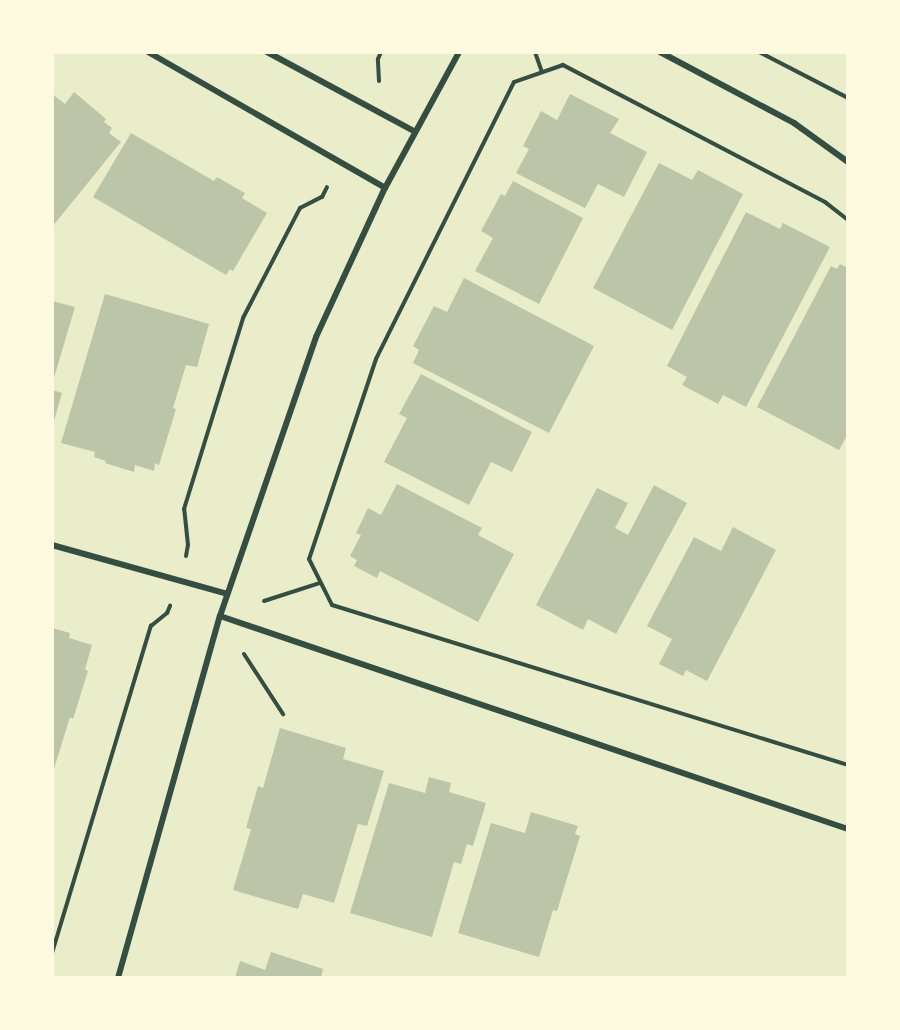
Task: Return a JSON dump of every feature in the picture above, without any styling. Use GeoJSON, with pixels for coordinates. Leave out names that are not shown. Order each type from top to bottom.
{"type":"FeatureCollection","features":[{"type":"Feature","properties":{"kind":"street"},"geometry":{"type":"LineString","coordinates":[[148,52],[385,188]]}},
{"type":"Feature","properties":{"kind":"street"},"geometry":{"type":"LineString","coordinates":[[267,52],[414,131]]}},
{"type":"Feature","properties":{"kind":"street"},"geometry":{"type":"LineString","coordinates":[[118,978],[220,616],[316,337],[385,188],[459,52]]}},
{"type":"Feature","properties":{"kind":"street"},"geometry":{"type":"LineString","coordinates":[[660,52],[795,123],[848,162]]}},
{"type":"Feature","properties":{"kind":"street"},"geometry":{"type":"LineString","coordinates":[[52,545],[227,594]]}},
{"type":"Feature","properties":{"kind":"street"},"geometry":{"type":"LineString","coordinates":[[220,616],[848,829]]}},
{"type":"Feature","properties":{"kind":"path"},"geometry":{"type":"LineString","coordinates":[[369,108],[379,80],[378,59],[381,52]]}},
{"type":"Feature","properties":{"kind":"path"},"geometry":{"type":"LineString","coordinates":[[535,52],[542,72]]}},
{"type":"Feature","properties":{"kind":"path"},"geometry":{"type":"LineString","coordinates":[[759,52],[848,99]]}},
{"type":"Feature","properties":{"kind":"path"},"geometry":{"type":"LineString","coordinates":[[848,220],[825,202],[564,65],[514,82],[376,358],[309,559],[332,604],[848,765]]}},
{"type":"Feature","properties":{"kind":"path"},"geometry":{"type":"LineString","coordinates":[[52,952],[151,626],[167,613],[180,581],[188,545],[184,509],[243,318],[300,208],[322,197],[341,163]]}},
{"type":"Feature","properties":{"kind":"path"},"geometry":{"type":"LineString","coordinates":[[283,714],[220,616],[320,583]]}},
{"type":"Feature","properties":{"kind":"building"},"geometry":{"type":"Polygon","coordinates":[[[74,92],[106,119],[104,122],[112,128],[109,133],[121,142],[52,227],[52,94],[65,104],[74,92]]]}},
{"type":"Feature","properties":{"kind":"building"},"geometry":{"type":"Polygon","coordinates":[[[570,94],[619,119],[610,133],[647,152],[624,197],[598,184],[585,208],[516,173],[529,149],[523,146],[541,111],[557,120],[570,94]]]}},
{"type":"Feature","properties":{"kind":"building"},"geometry":{"type":"Polygon","coordinates":[[[131,133],[214,181],[217,177],[245,193],[242,198],[267,213],[233,271],[230,269],[226,275],[93,197],[131,133]]]}},
{"type":"Feature","properties":{"kind":"building"},"geometry":{"type":"Polygon","coordinates":[[[659,163],[692,180],[698,170],[743,194],[672,330],[593,288],[659,163]]]}},
{"type":"Feature","properties":{"kind":"building"},"geometry":{"type":"Polygon","coordinates":[[[513,181],[583,218],[539,304],[475,271],[493,238],[481,231],[501,194],[505,196],[513,181]]]}},
{"type":"Feature","properties":{"kind":"building"},"geometry":{"type":"Polygon","coordinates":[[[746,212],[780,229],[783,223],[830,247],[746,407],[723,395],[718,404],[682,385],[687,377],[667,366],[746,212]]]}},
{"type":"Feature","properties":{"kind":"building"},"geometry":{"type":"Polygon","coordinates":[[[840,264],[848,268],[848,434],[839,450],[757,407],[831,266],[837,269],[840,264]]]}},
{"type":"Feature","properties":{"kind":"building"},"geometry":{"type":"Polygon","coordinates":[[[464,278],[594,346],[549,433],[413,363],[419,350],[413,346],[434,306],[447,312],[464,278]]]}},
{"type":"Feature","properties":{"kind":"building"},"geometry":{"type":"Polygon","coordinates":[[[105,294],[209,324],[197,367],[186,365],[173,408],[176,409],[159,465],[155,463],[154,471],[135,465],[134,472],[105,463],[106,461],[94,457],[95,452],[61,443],[105,294]]]}},
{"type":"Feature","properties":{"kind":"building"},"geometry":{"type":"Polygon","coordinates":[[[52,301],[75,307],[53,381],[52,381],[52,301]]]}},
{"type":"Feature","properties":{"kind":"building"},"geometry":{"type":"Polygon","coordinates":[[[421,374],[532,432],[512,472],[491,462],[469,505],[384,462],[407,418],[399,414],[421,374]]]}},
{"type":"Feature","properties":{"kind":"building"},"geometry":{"type":"Polygon","coordinates":[[[52,390],[62,393],[53,424],[52,424],[52,390]]]}},
{"type":"Feature","properties":{"kind":"building"},"geometry":{"type":"Polygon","coordinates":[[[397,484],[482,528],[478,535],[514,554],[478,622],[380,571],[377,578],[354,566],[357,560],[350,556],[361,535],[356,533],[368,508],[381,515],[397,484]]]}},
{"type":"Feature","properties":{"kind":"building"},"geometry":{"type":"Polygon","coordinates":[[[654,485],[687,503],[616,634],[588,619],[583,630],[536,605],[597,488],[628,503],[615,528],[628,535],[654,485]]]}},
{"type":"Feature","properties":{"kind":"building"},"geometry":{"type":"Polygon","coordinates":[[[733,527],[776,550],[707,681],[686,670],[683,676],[659,664],[672,639],[647,626],[694,537],[721,551],[733,527]]]}},
{"type":"Feature","properties":{"kind":"building"},"geometry":{"type":"Polygon","coordinates":[[[52,628],[70,633],[69,638],[92,645],[85,669],[88,671],[73,719],[70,717],[53,772],[52,628]]]}},
{"type":"Feature","properties":{"kind":"building"},"geometry":{"type":"Polygon","coordinates":[[[280,728],[346,748],[343,759],[384,771],[367,826],[358,824],[334,903],[303,894],[298,909],[233,890],[251,829],[246,828],[258,786],[263,788],[280,728]]]}},
{"type":"Feature","properties":{"kind":"building"},"geometry":{"type":"Polygon","coordinates":[[[429,777],[451,783],[449,792],[486,803],[473,846],[467,844],[461,864],[454,862],[432,937],[350,913],[389,783],[425,793],[429,777]]]}},
{"type":"Feature","properties":{"kind":"building"},"geometry":{"type":"Polygon","coordinates":[[[531,812],[578,826],[575,834],[580,836],[557,911],[553,910],[539,957],[458,933],[491,823],[525,833],[531,812]]]}},
{"type":"Feature","properties":{"kind":"building"},"geometry":{"type":"Polygon","coordinates":[[[271,952],[323,969],[321,978],[235,978],[240,961],[265,970],[271,952]]]}}]}
